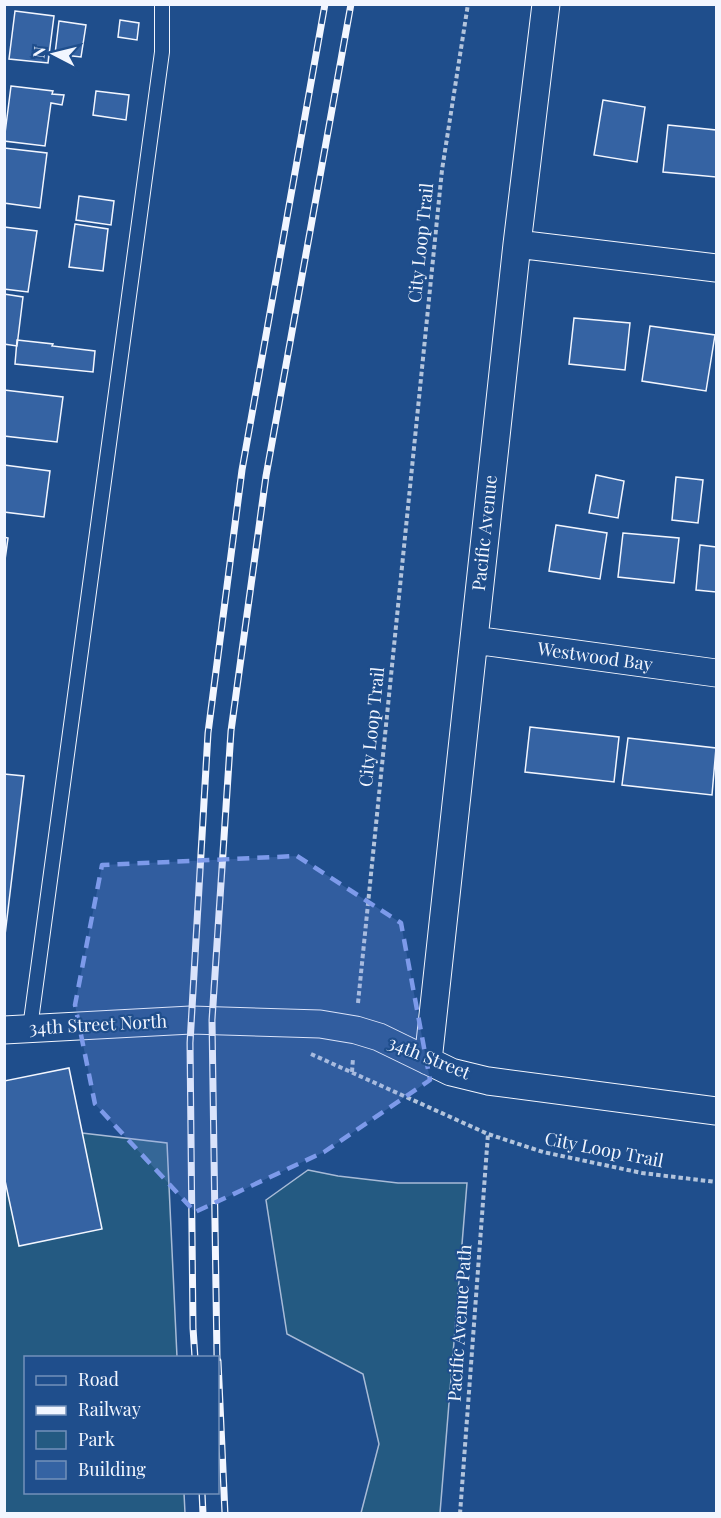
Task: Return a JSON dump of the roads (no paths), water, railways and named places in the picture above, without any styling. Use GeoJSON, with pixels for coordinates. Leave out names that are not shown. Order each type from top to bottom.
{"type":"FeatureCollection","features":[{"type":"Feature","properties":{"kind":"street","name":"Pacific Avenue"},"geometry":{"type":"LineString","coordinates":[[428,1061],[517,244],[546,4]]}},
{"type":"Feature","properties":{"kind":"street"},"geometry":{"type":"LineString","coordinates":[[517,244],[717,268]]}},
{"type":"Feature","properties":{"kind":"street","name":"Westwood Bay"},"geometry":{"type":"LineString","coordinates":[[474,640],[717,673]]}},
{"type":"Feature","properties":{"kind":"street","name":"34th Street North"},"geometry":{"type":"LineString","coordinates":[[17,1029],[202,1020]]}},
{"type":"Feature","properties":{"kind":"street","name":"34th Street"},"geometry":{"type":"LineString","coordinates":[[202,1020],[320,1024],[356,1030],[379,1037],[451,1072],[488,1081],[717,1111]]}},
{"type":"Feature","properties":{"kind":"lane"},"geometry":{"type":"LineString","coordinates":[[17,1029],[162,52],[162,4]]}},
{"type":"Feature","properties":{"kind":"railway"},"geometry":{"type":"LineString","coordinates":[[195,1356],[190,1043],[208,733],[242,470],[325,4]]}},
{"type":"Feature","properties":{"kind":"railway"},"geometry":{"type":"LineString","coordinates":[[217,1356],[212,1020],[231,731],[266,476],[351,4]]}},
{"type":"Feature","properties":{"kind":"railway"},"geometry":{"type":"LineString","coordinates":[[219,1383],[225,1514]]}},
{"type":"Feature","properties":{"kind":"railway"},"geometry":{"type":"LineString","coordinates":[[202,1494],[203,1514]]}}]}
